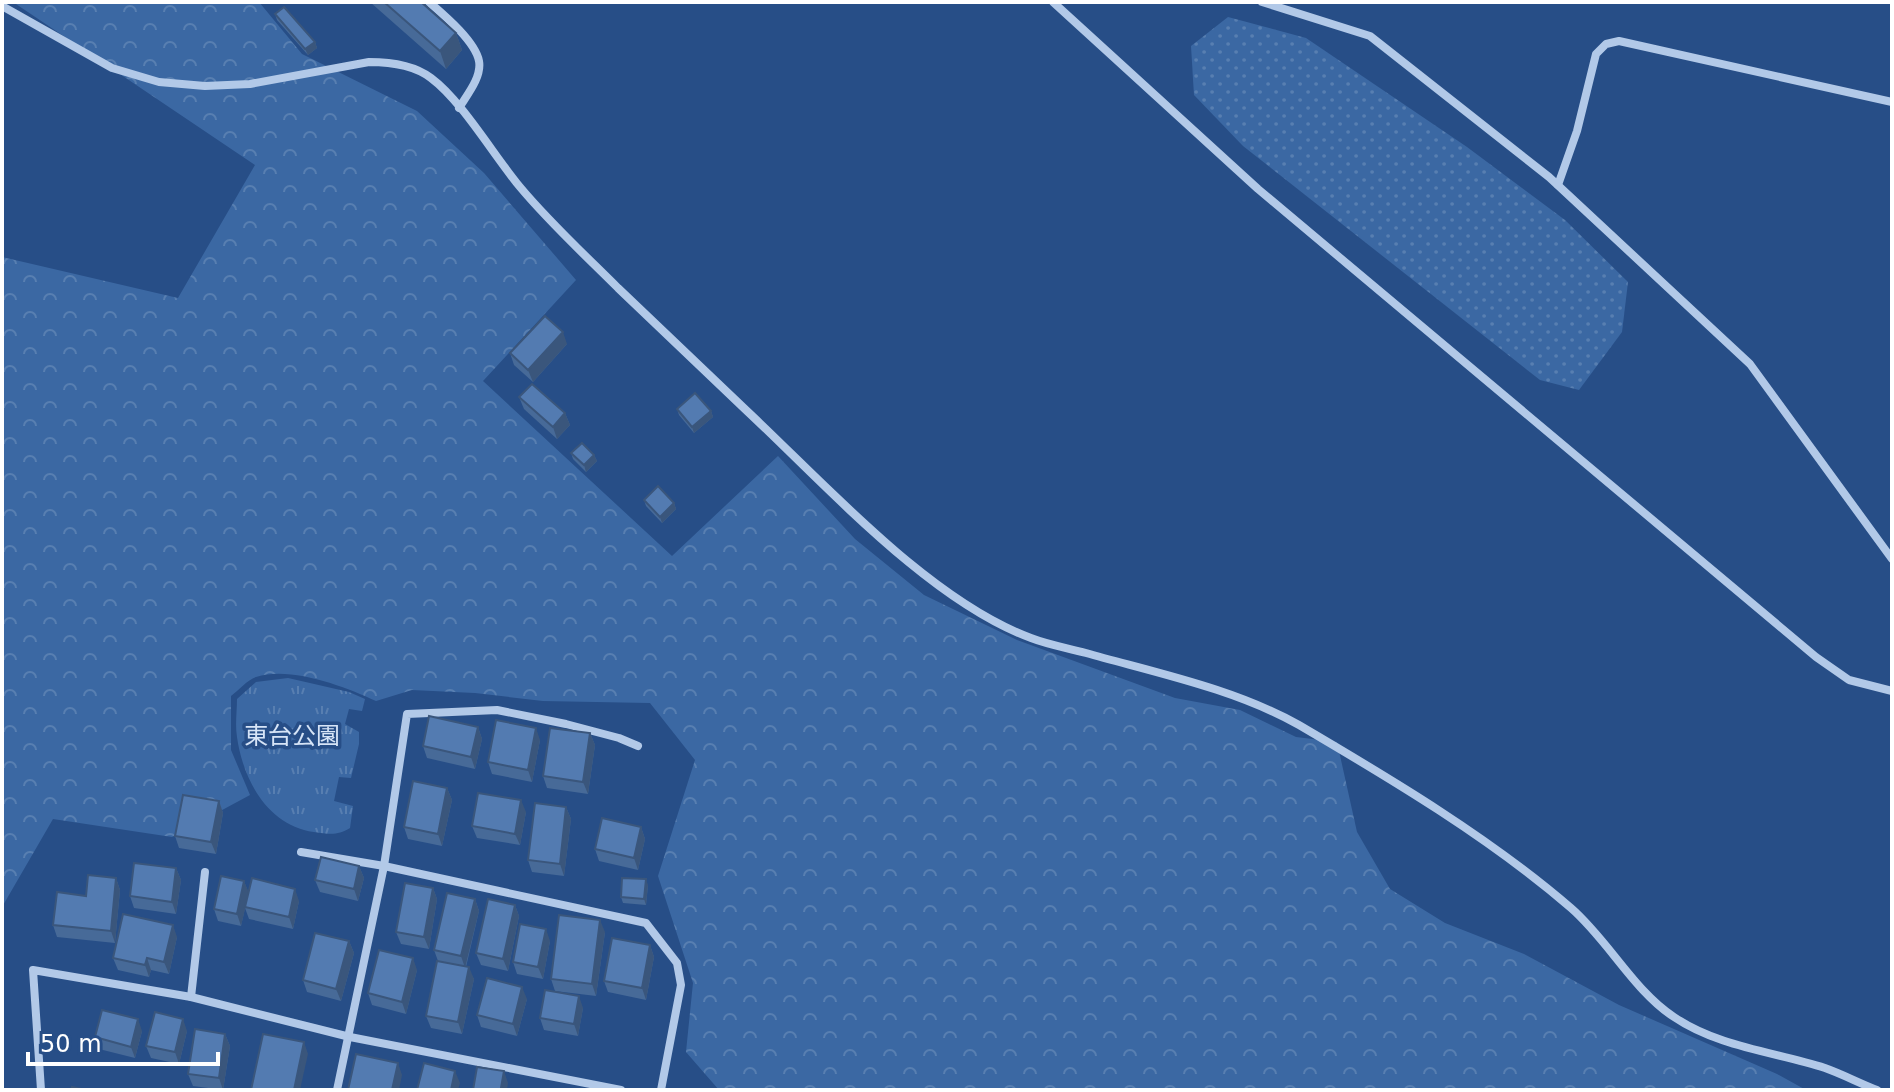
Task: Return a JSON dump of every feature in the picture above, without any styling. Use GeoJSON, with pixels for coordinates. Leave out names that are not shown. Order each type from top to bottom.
{"type":"FeatureCollection","features":[{"type":"Feature","properties":{"kind":"street"},"geometry":{"type":"LineString","coordinates":[[429,2],[454,25],[480,63],[474,86],[459,108]]}},
{"type":"Feature","properties":{"kind":"street"},"geometry":{"type":"LineString","coordinates":[[1053,2],[1258,189],[1816,657],[1849,680],[1892,691]]}},
{"type":"Feature","properties":{"kind":"street"},"geometry":{"type":"LineString","coordinates":[[1262,2],[1370,36],[1558,185],[1750,364],[1892,559]]}},
{"type":"Feature","properties":{"kind":"street"},"geometry":{"type":"LineString","coordinates":[[2,6],[112,68],[159,82],[205,86],[250,84],[369,62],[386,62],[418,70],[432,79],[459,108],[521,189],[589,259],[871,528],[920,571],[966,605],[1031,638],[1224,694],[1263,707],[1296,724],[1407,791],[1542,884],[1598,934],[1651,998],[1674,1017],[1700,1031],[1753,1050],[1824,1068],[1877,1090]]}},
{"type":"Feature","properties":{"kind":"street"},"geometry":{"type":"LineString","coordinates":[[1558,185],[1577,131],[1596,54],[1606,44],[1619,41],[1639,43],[1892,102]]}},
{"type":"Feature","properties":{"kind":"street"},"geometry":{"type":"LineString","coordinates":[[337,1090],[384,866],[407,714],[497,710],[566,724],[638,746]]}},
{"type":"Feature","properties":{"kind":"street"},"geometry":{"type":"LineString","coordinates":[[301,852],[384,866],[646,923],[677,963],[681,985],[661,1090]]}},
{"type":"Feature","properties":{"kind":"street"},"geometry":{"type":"LineString","coordinates":[[191,997],[205,872]]}},
{"type":"Feature","properties":{"kind":"street"},"geometry":{"type":"LineString","coordinates":[[41,1090],[33,970],[191,997],[350,1037],[621,1090]]}},
{"type":"Feature","properties":{"kind":"green space"},"geometry":{"type":"Polygon","coordinates":[[[13,2],[259,2],[302,54],[417,111],[484,173],[576,280],[483,381],[672,556],[778,456],[855,539],[924,595],[1017,640],[1175,698],[1240,710],[1296,737],[1337,742],[1357,832],[1390,889],[1445,923],[1524,954],[1619,1005],[1777,1074],[1806,1090],[719,1090],[686,1052],[693,983],[658,876],[695,760],[650,703],[543,701],[412,690],[376,701],[317,679],[285,674],[256,677],[231,696],[231,750],[250,795],[172,837],[53,819],[2,907],[2,257],[178,298],[255,165],[13,2]]]}},
{"type":"Feature","properties":{"kind":"green space"},"geometry":{"type":"Polygon","coordinates":[[[1228,17],[1306,38],[1467,147],[1565,220],[1628,282],[1622,332],[1579,390],[1540,380],[1243,146],[1194,95],[1191,46],[1228,17]]]}},
{"type":"Feature","properties":{"kind":"green space","name":"東台公園"},"geometry":{"type":"Polygon","coordinates":[[[288,678],[349,692],[365,699],[362,711],[349,709],[345,724],[359,732],[359,744],[351,778],[339,777],[334,801],[353,806],[350,828],[341,832],[314,832],[283,821],[260,798],[245,769],[236,732],[237,699],[256,682],[288,678]]]}},
{"type":"Feature","properties":{"kind":"building"},"geometry":{"type":"Polygon","coordinates":[[[384,2],[421,2],[456,33],[440,51],[384,2]]]}},
{"type":"Feature","properties":{"kind":"building"},"geometry":{"type":"Polygon","coordinates":[[[284,7],[315,42],[305,49],[275,14],[284,7]]]}},
{"type":"Feature","properties":{"kind":"building"},"geometry":{"type":"Polygon","coordinates":[[[545,316],[563,332],[528,370],[510,353],[545,316]]]}},
{"type":"Feature","properties":{"kind":"building"},"geometry":{"type":"Polygon","coordinates":[[[532,384],[565,413],[553,427],[519,397],[532,384]]]}},
{"type":"Feature","properties":{"kind":"building"},"geometry":{"type":"Polygon","coordinates":[[[695,393],[711,411],[692,427],[677,409],[695,393]]]}},
{"type":"Feature","properties":{"kind":"building"},"geometry":{"type":"Polygon","coordinates":[[[582,443],[594,455],[584,465],[571,453],[582,443]]]}},
{"type":"Feature","properties":{"kind":"building"},"geometry":{"type":"Polygon","coordinates":[[[658,486],[674,503],[660,517],[644,500],[658,486]]]}},
{"type":"Feature","properties":{"kind":"building"},"geometry":{"type":"Polygon","coordinates":[[[429,716],[478,727],[471,757],[423,746],[429,716]]]}},
{"type":"Feature","properties":{"kind":"building"},"geometry":{"type":"Polygon","coordinates":[[[496,720],[536,728],[528,770],[488,762],[496,720]]]}},
{"type":"Feature","properties":{"kind":"building"},"geometry":{"type":"Polygon","coordinates":[[[550,728],[590,733],[583,782],[543,776],[550,728]]]}},
{"type":"Feature","properties":{"kind":"building"},"geometry":{"type":"Polygon","coordinates":[[[413,781],[447,788],[438,834],[404,827],[413,781]]]}},
{"type":"Feature","properties":{"kind":"building"},"geometry":{"type":"Polygon","coordinates":[[[478,793],[521,800],[515,834],[472,826],[478,793]]]}},
{"type":"Feature","properties":{"kind":"building"},"geometry":{"type":"Polygon","coordinates":[[[183,795],[219,801],[211,842],[175,836],[183,795]]]}},
{"type":"Feature","properties":{"kind":"building"},"geometry":{"type":"Polygon","coordinates":[[[535,803],[566,807],[560,864],[528,860],[535,803]]]}},
{"type":"Feature","properties":{"kind":"building"},"geometry":{"type":"Polygon","coordinates":[[[602,818],[641,827],[634,858],[595,849],[602,818]]]}},
{"type":"Feature","properties":{"kind":"building"},"geometry":{"type":"Polygon","coordinates":[[[321,857],[359,866],[354,889],[315,880],[321,857]]]}},
{"type":"Feature","properties":{"kind":"building"},"geometry":{"type":"Polygon","coordinates":[[[134,863],[176,868],[172,902],[130,896],[134,863]]]}},
{"type":"Feature","properties":{"kind":"building"},"geometry":{"type":"Polygon","coordinates":[[[88,875],[116,878],[111,931],[53,925],[57,892],[86,896],[88,875]]]}},
{"type":"Feature","properties":{"kind":"building"},"geometry":{"type":"Polygon","coordinates":[[[221,876],[244,881],[237,914],[214,909],[221,876]]]}},
{"type":"Feature","properties":{"kind":"building"},"geometry":{"type":"Polygon","coordinates":[[[252,878],[295,889],[289,917],[245,907],[252,878]]]}},
{"type":"Feature","properties":{"kind":"building"},"geometry":{"type":"Polygon","coordinates":[[[622,878],[646,879],[644,899],[621,897],[622,878]]]}},
{"type":"Feature","properties":{"kind":"building"},"geometry":{"type":"Polygon","coordinates":[[[405,883],[433,888],[424,937],[396,932],[405,883]]]}},
{"type":"Feature","properties":{"kind":"building"},"geometry":{"type":"Polygon","coordinates":[[[447,893],[475,899],[461,956],[434,950],[447,893]]]}},
{"type":"Feature","properties":{"kind":"building"},"geometry":{"type":"Polygon","coordinates":[[[488,899],[515,905],[503,959],[476,953],[488,899]]]}},
{"type":"Feature","properties":{"kind":"building"},"geometry":{"type":"Polygon","coordinates":[[[123,914],[173,925],[164,962],[147,958],[145,965],[113,958],[123,914]]]}},
{"type":"Feature","properties":{"kind":"building"},"geometry":{"type":"Polygon","coordinates":[[[559,915],[600,920],[592,984],[551,979],[559,915]]]}},
{"type":"Feature","properties":{"kind":"building"},"geometry":{"type":"Polygon","coordinates":[[[520,924],[546,929],[538,967],[513,962],[520,924]]]}},
{"type":"Feature","properties":{"kind":"building"},"geometry":{"type":"Polygon","coordinates":[[[315,933],[349,941],[336,989],[303,980],[315,933]]]}},
{"type":"Feature","properties":{"kind":"building"},"geometry":{"type":"Polygon","coordinates":[[[612,938],[650,945],[642,988],[604,981],[612,938]]]}},
{"type":"Feature","properties":{"kind":"building"},"geometry":{"type":"Polygon","coordinates":[[[379,950],[413,958],[402,1002],[368,993],[379,950]]]}},
{"type":"Feature","properties":{"kind":"building"},"geometry":{"type":"Polygon","coordinates":[[[437,961],[469,967],[458,1022],[426,1016],[437,961]]]}},
{"type":"Feature","properties":{"kind":"building"},"geometry":{"type":"Polygon","coordinates":[[[487,978],[522,987],[513,1024],[477,1015],[487,978]]]}},
{"type":"Feature","properties":{"kind":"building"},"geometry":{"type":"Polygon","coordinates":[[[545,990],[579,996],[574,1024],[540,1018],[545,990]]]}},
{"type":"Feature","properties":{"kind":"building"},"geometry":{"type":"Polygon","coordinates":[[[102,1010],[138,1019],[131,1047],[95,1037],[102,1010]]]}},
{"type":"Feature","properties":{"kind":"building"},"geometry":{"type":"Polygon","coordinates":[[[155,1012],[183,1019],[175,1052],[146,1046],[155,1012]]]}},
{"type":"Feature","properties":{"kind":"building"},"geometry":{"type":"Polygon","coordinates":[[[195,1029],[225,1034],[219,1078],[188,1074],[195,1029]]]}},
{"type":"Feature","properties":{"kind":"building"},"geometry":{"type":"Polygon","coordinates":[[[263,1034],[304,1042],[294,1090],[251,1090],[263,1034]]]}},
{"type":"Feature","properties":{"kind":"building"},"geometry":{"type":"Polygon","coordinates":[[[356,1054],[398,1063],[392,1090],[348,1090],[356,1054]]]}},
{"type":"Feature","properties":{"kind":"building"},"geometry":{"type":"Polygon","coordinates":[[[424,1063],[455,1071],[451,1090],[417,1090],[424,1063]]]}},
{"type":"Feature","properties":{"kind":"building"},"geometry":{"type":"Polygon","coordinates":[[[477,1067],[504,1071],[501,1088],[513,1090],[473,1090],[477,1067]]]}}]}
